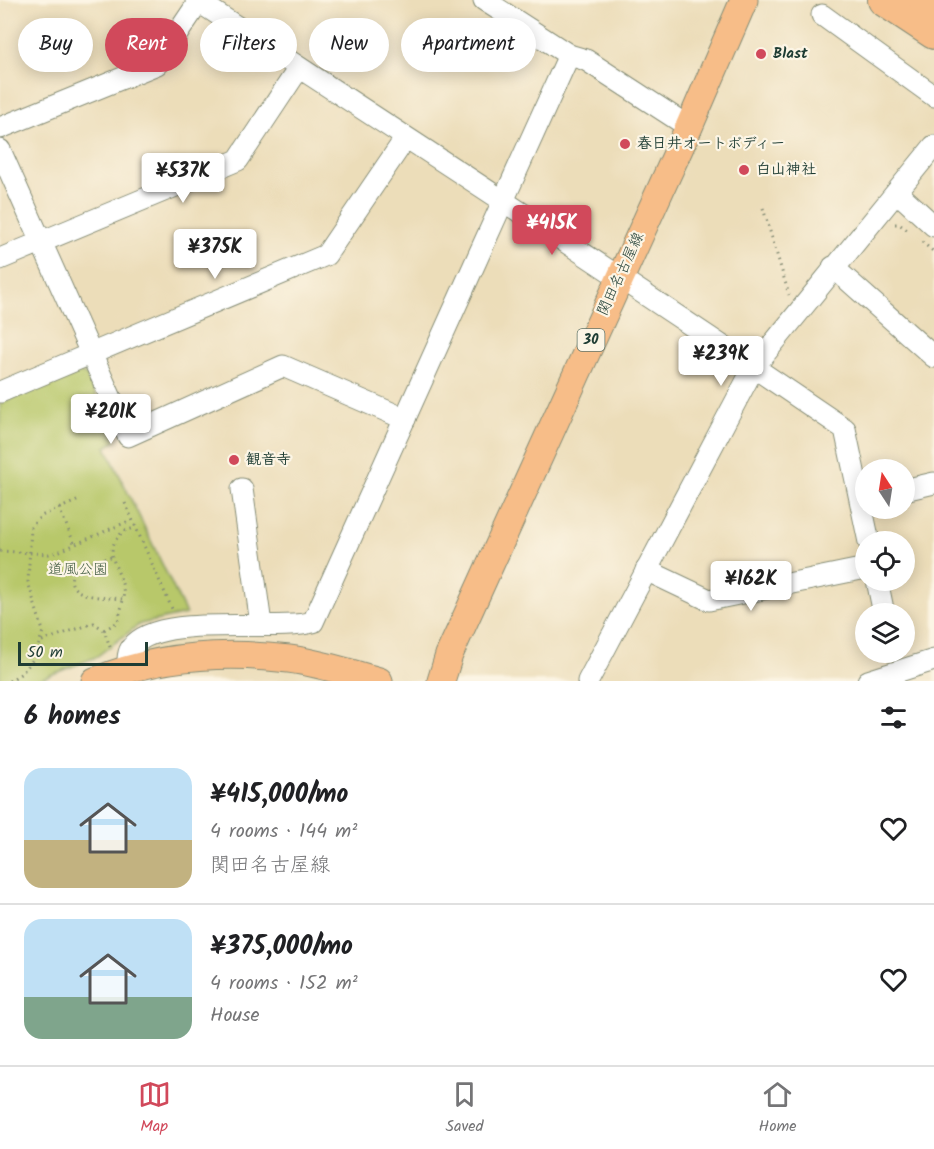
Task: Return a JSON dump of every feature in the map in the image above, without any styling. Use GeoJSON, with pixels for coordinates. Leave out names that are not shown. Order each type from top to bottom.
{"type":"FeatureCollection","features":[{"type":"Feature","properties":{"kind":"highway"},"geometry":{"type":"LineString","coordinates":[[884,0],[934,33]]}},
{"type":"Feature","properties":{"kind":"highway"},"geometry":{"type":"LineString","coordinates":[[926,0],[934,6]]}},
{"type":"Feature","properties":{"kind":"main road","name":"関田名古屋線"},"geometry":{"type":"LineString","coordinates":[[441,681],[449,654],[689,127],[744,0]]}},
{"type":"Feature","properties":{"kind":"main road"},"geometry":{"type":"LineString","coordinates":[[95,681],[119,661],[230,655],[290,659],[379,681]]}},
{"type":"Feature","properties":{"kind":"street"},"geometry":{"type":"LineString","coordinates":[[484,0],[569,55],[586,60],[689,127]]}},
{"type":"Feature","properties":{"kind":"street"},"geometry":{"type":"LineString","coordinates":[[0,128],[157,64],[198,1],[405,139],[503,200],[845,429],[855,469]]}},
{"type":"Feature","properties":{"kind":"street"},"geometry":{"type":"LineString","coordinates":[[822,15],[934,96]]}},
{"type":"Feature","properties":{"kind":"street"},"geometry":{"type":"LineString","coordinates":[[119,661],[140,640],[157,633],[217,625],[261,624],[296,627],[313,622],[569,55]]}},
{"type":"Feature","properties":{"kind":"street"},"geometry":{"type":"LineString","coordinates":[[0,259],[238,160],[298,68]]}},
{"type":"Feature","properties":{"kind":"street"},"geometry":{"type":"LineString","coordinates":[[0,392],[326,255],[405,139]]}},
{"type":"Feature","properties":{"kind":"street"},"geometry":{"type":"LineString","coordinates":[[588,681],[754,367],[833,267],[934,146]]}},
{"type":"Feature","properties":{"kind":"street"},"geometry":{"type":"LineString","coordinates":[[0,150],[39,242],[128,436],[283,366],[405,419]]}},
{"type":"Feature","properties":{"kind":"street"},"geometry":{"type":"LineString","coordinates":[[897,192],[934,226]]}},
{"type":"Feature","properties":{"kind":"street"},"geometry":{"type":"LineString","coordinates":[[833,267],[934,357]]}},
{"type":"Feature","properties":{"kind":"street"},"geometry":{"type":"LineString","coordinates":[[915,487],[934,483]]}},
{"type":"Feature","properties":{"kind":"street"},"geometry":{"type":"LineString","coordinates":[[242,489],[261,624]]}},
{"type":"Feature","properties":{"kind":"street"},"geometry":{"type":"LineString","coordinates":[[646,570],[709,600],[855,570]]}},
{"type":"Feature","properties":{"kind":"street"},"geometry":{"type":"LineString","coordinates":[[915,661],[934,660]]}},
{"type":"Feature","properties":{"kind":"street"},"geometry":{"type":"LineString","coordinates":[[868,681],[893,663]]}},
{"type":"Feature","properties":{"kind":"path"},"geometry":{"type":"LineString","coordinates":[[762,208],[796,315]]}},
{"type":"Feature","properties":{"kind":"path"},"geometry":{"type":"LineString","coordinates":[[889,232],[899,224],[934,252]]}},
{"type":"Feature","properties":{"kind":"path"},"geometry":{"type":"LineString","coordinates":[[9,681],[29,666],[42,641],[43,622],[28,582],[31,527],[35,520],[79,500]]}},
{"type":"Feature","properties":{"kind":"path"},"geometry":{"type":"LineString","coordinates":[[125,503],[178,620]]}},
{"type":"Feature","properties":{"kind":"path"},"geometry":{"type":"LineString","coordinates":[[59,508],[75,545]]}},
{"type":"Feature","properties":{"kind":"path"},"geometry":{"type":"LineString","coordinates":[[0,551],[49,554],[131,520]]}},
{"type":"Feature","properties":{"kind":"path"},"geometry":{"type":"LineString","coordinates":[[104,630],[118,622],[123,599],[123,588],[111,557],[120,534],[135,528]]}},
{"type":"Feature","properties":{"kind":"path"},"geometry":{"type":"LineString","coordinates":[[111,557],[77,565],[72,575],[73,582],[77,591],[85,595],[123,599]]}},
{"type":"Feature","properties":{"kind":"path"},"geometry":{"type":"LineString","coordinates":[[42,641],[94,623],[104,630],[119,661]]}},
{"type":"Feature","properties":{"kind":"green space","name":"道風公園"},"geometry":{"type":"Polygon","coordinates":[[[77,371],[87,375],[116,441],[106,447],[186,614],[140,624],[96,657],[35,681],[0,681],[0,403],[77,371]]]}},
{"type":"Feature","properties":{"kind":"place","name":"Blast"},"geometry":{"type":"Point","coordinates":[761,54]}},
{"type":"Feature","properties":{"kind":"place","name":"春日井オートボディー"},"geometry":{"type":"Point","coordinates":[625,144]}},
{"type":"Feature","properties":{"kind":"place","name":"白山神社"},"geometry":{"type":"Point","coordinates":[744,170]}},
{"type":"Feature","properties":{"kind":"place","name":"観音寺"},"geometry":{"type":"Point","coordinates":[234,460]}}]}
